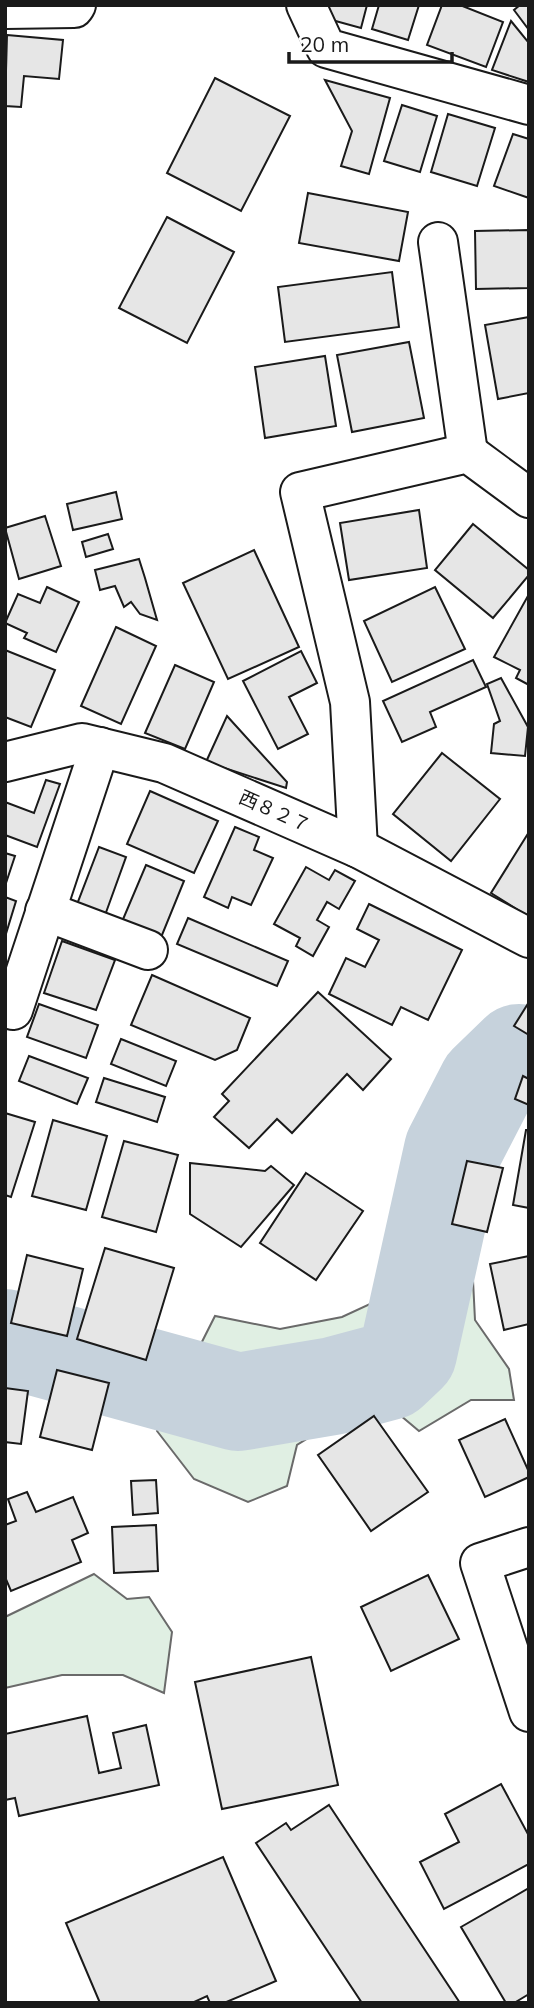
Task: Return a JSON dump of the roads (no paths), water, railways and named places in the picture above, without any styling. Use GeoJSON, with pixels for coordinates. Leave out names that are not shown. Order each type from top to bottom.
{"type":"FeatureCollection","features":[{"type":"Feature","properties":{"kind":"street"},"geometry":{"type":"LineString","coordinates":[[5,9],[74,8],[76,5]]}},
{"type":"Feature","properties":{"kind":"street"},"geometry":{"type":"LineString","coordinates":[[306,5],[327,48],[529,105]]}},
{"type":"Feature","properties":{"kind":"street"},"geometry":{"type":"LineString","coordinates":[[438,242],[468,453],[529,498]]}},
{"type":"Feature","properties":{"kind":"street"},"geometry":{"type":"LineString","coordinates":[[359,848],[350,702],[300,492],[468,453]]}},
{"type":"Feature","properties":{"kind":"street","name":"西８２７"},"geometry":{"type":"LineString","coordinates":[[5,762],[82,743],[164,763],[359,848],[529,938]]}},
{"type":"Feature","properties":{"kind":"street"},"geometry":{"type":"LineString","coordinates":[[13,1010],[100,747]]}},
{"type":"Feature","properties":{"kind":"street"},"geometry":{"type":"LineString","coordinates":[[45,911],[148,950]]}},
{"type":"Feature","properties":{"kind":"street"},"geometry":{"type":"LineString","coordinates":[[529,1547],[481,1563],[529,1712]]}},
{"type":"Feature","properties":{"kind":"waterway"},"geometry":{"type":"LineString","coordinates":[[5,1338],[238,1402],[333,1386],[389,1371],[408,1353],[453,1150],[487,1084],[519,1053],[529,1058]]}}]}
